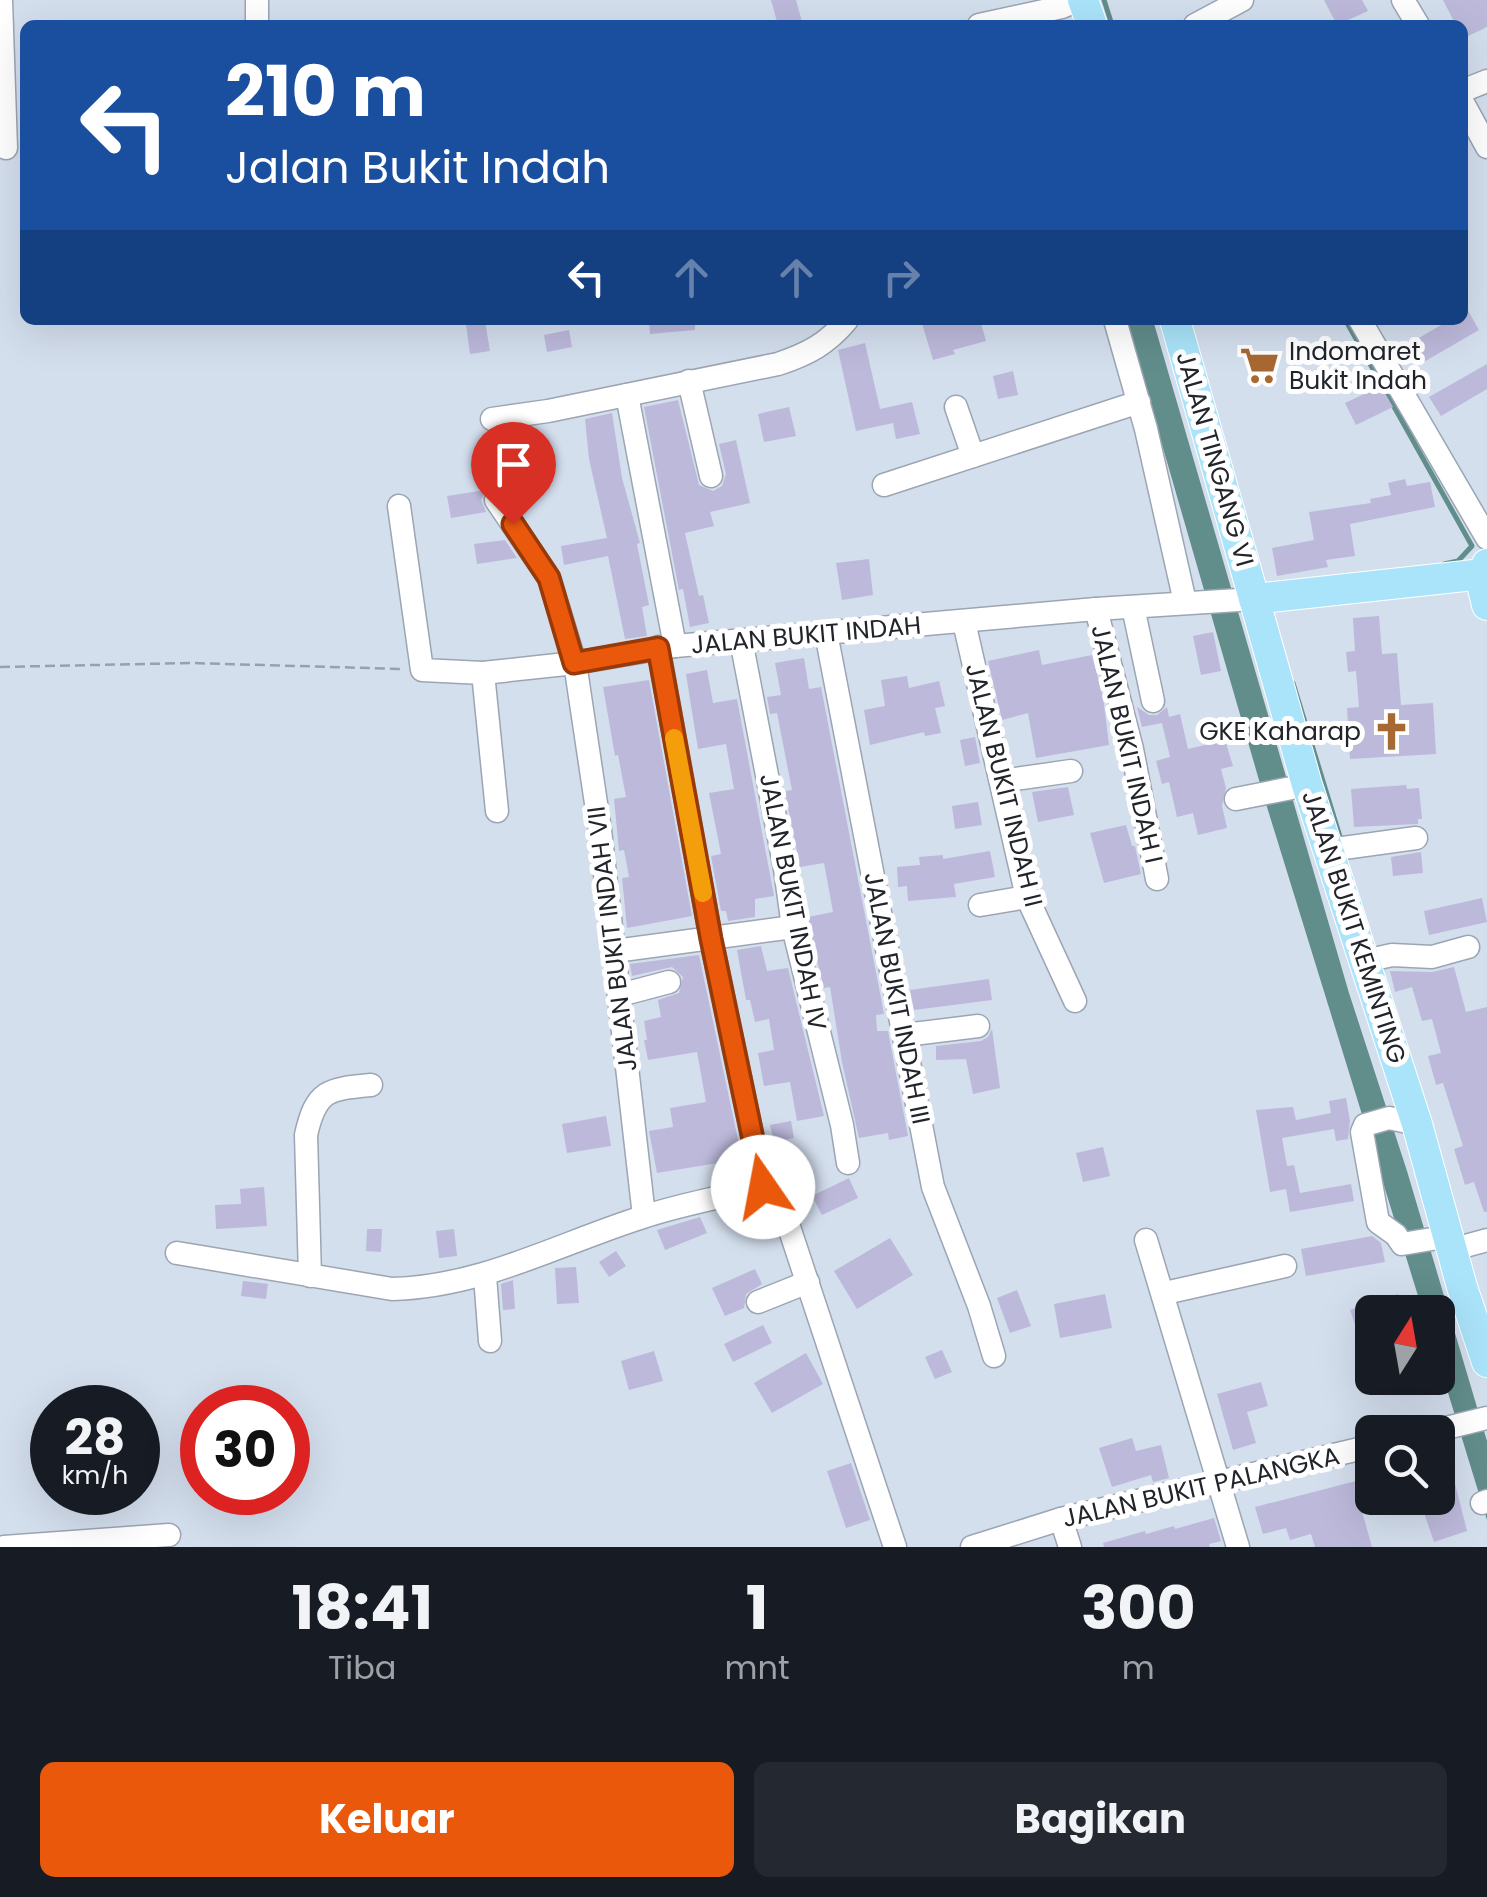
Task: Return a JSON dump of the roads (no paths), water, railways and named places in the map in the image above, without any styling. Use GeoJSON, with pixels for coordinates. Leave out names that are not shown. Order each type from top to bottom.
{"type":"FeatureCollection","features":[{"type":"Feature","properties":{"kind":"main road","name":"JALAN TINGANG VI"},"geometry":{"type":"LineString","coordinates":[[1176,325],[1244,598]]}},
{"type":"Feature","properties":{"kind":"main road"},"geometry":{"type":"LineString","coordinates":[[1244,598],[1485,569],[1487,605]]}},
{"type":"Feature","properties":{"kind":"main road","name":"JALAN BUKIT KEMINTING"},"geometry":{"type":"LineString","coordinates":[[1244,598],[1298,787],[1330,850],[1366,960],[1403,1121],[1487,1362]]}},
{"type":"Feature","properties":{"kind":"street"},"geometry":{"type":"LineString","coordinates":[[1,0],[10,147]]}},
{"type":"Feature","properties":{"kind":"street"},"geometry":{"type":"LineString","coordinates":[[1206,20],[1242,0]]}},
{"type":"Feature","properties":{"kind":"street"},"geometry":{"type":"LineString","coordinates":[[998,20],[1074,2]]}},
{"type":"Feature","properties":{"kind":"street"},"geometry":{"type":"LineString","coordinates":[[1468,111],[1487,147]]}},
{"type":"Feature","properties":{"kind":"street"},"geometry":{"type":"LineString","coordinates":[[492,419],[628,396],[778,364],[812,352],[843,325]]}},
{"type":"Feature","properties":{"kind":"street"},"geometry":{"type":"LineString","coordinates":[[1116,325],[1196,601]]}},
{"type":"Feature","properties":{"kind":"street"},"geometry":{"type":"LineString","coordinates":[[1363,325],[1487,538]]}},
{"type":"Feature","properties":{"kind":"street"},"geometry":{"type":"LineString","coordinates":[[690,382],[711,476]]}},
{"type":"Feature","properties":{"kind":"street"},"geometry":{"type":"LineString","coordinates":[[628,396],[711,939],[763,1187],[787,1221],[895,1547]]}},
{"type":"Feature","properties":{"kind":"street"},"geometry":{"type":"LineString","coordinates":[[884,486],[1139,402]]}},
{"type":"Feature","properties":{"kind":"street"},"geometry":{"type":"LineString","coordinates":[[956,407],[973,456]]}},
{"type":"Feature","properties":{"kind":"street","name":"JALAN BUKIT INDAH VII"},"geometry":{"type":"LineString","coordinates":[[496,500],[549,578],[574,663],[620,995],[644,1216]]}},
{"type":"Feature","properties":{"kind":"street","name":"JALAN BUKIT INDAH"},"geometry":{"type":"LineString","coordinates":[[398,506],[422,670],[483,673],[666,647],[1244,598]]}},
{"type":"Feature","properties":{"kind":"street"},"geometry":{"type":"LineString","coordinates":[[1133,607],[1153,701]]}},
{"type":"Feature","properties":{"kind":"street","name":"JALAN BUKIT INDAH I"},"geometry":{"type":"LineString","coordinates":[[1096,608],[1132,748],[1157,879]]}},
{"type":"Feature","properties":{"kind":"street","name":"JALAN BUKIT INDAH II"},"geometry":{"type":"LineString","coordinates":[[964,622],[1027,897],[1076,1001]]}},
{"type":"Feature","properties":{"kind":"street"},"geometry":{"type":"LineString","coordinates":[[604,630],[607,655]]}},
{"type":"Feature","properties":{"kind":"street","name":"JALAN BUKIT INDAH III"},"geometry":{"type":"LineString","coordinates":[[826,632],[933,1187],[994,1356]]}},
{"type":"Feature","properties":{"kind":"street","name":"JALAN BUKIT INDAH IV"},"geometry":{"type":"LineString","coordinates":[[741,640],[785,868],[792,928],[848,1163]]}},
{"type":"Feature","properties":{"kind":"street"},"geometry":{"type":"LineString","coordinates":[[483,673],[498,810]]}},
{"type":"Feature","properties":{"kind":"street"},"geometry":{"type":"LineString","coordinates":[[1002,781],[1071,771]]}},
{"type":"Feature","properties":{"kind":"street"},"geometry":{"type":"LineString","coordinates":[[1236,799],[1298,787]]}},
{"type":"Feature","properties":{"kind":"street"},"geometry":{"type":"LineString","coordinates":[[1330,850],[1416,838]]}},
{"type":"Feature","properties":{"kind":"street"},"geometry":{"type":"LineString","coordinates":[[980,905],[1027,897]]}},
{"type":"Feature","properties":{"kind":"street"},"geometry":{"type":"LineString","coordinates":[[614,952],[792,928]]}},
{"type":"Feature","properties":{"kind":"street"},"geometry":{"type":"LineString","coordinates":[[1366,960],[1392,955],[1432,956],[1468,947]]}},
{"type":"Feature","properties":{"kind":"street"},"geometry":{"type":"LineString","coordinates":[[620,995],[669,982]]}},
{"type":"Feature","properties":{"kind":"street"},"geometry":{"type":"LineString","coordinates":[[905,1035],[978,1026]]}},
{"type":"Feature","properties":{"kind":"street"},"geometry":{"type":"LineString","coordinates":[[310,1276],[306,1135],[311,1114],[322,1096],[334,1088],[371,1085]]}},
{"type":"Feature","properties":{"kind":"street"},"geometry":{"type":"LineString","coordinates":[[1403,1121],[1365,1125],[1361,1137],[1378,1222],[1402,1244],[1487,1240]]}},
{"type":"Feature","properties":{"kind":"street"},"geometry":{"type":"LineString","coordinates":[[177,1253],[392,1289],[418,1289],[484,1276],[644,1216],[763,1187]]}},
{"type":"Feature","properties":{"kind":"street"},"geometry":{"type":"LineString","coordinates":[[1146,1240],[1238,1547]]}},
{"type":"Feature","properties":{"kind":"street"},"geometry":{"type":"LineString","coordinates":[[1165,1293],[1285,1266]]}},
{"type":"Feature","properties":{"kind":"street"},"geometry":{"type":"LineString","coordinates":[[484,1276],[490,1341]]}},
{"type":"Feature","properties":{"kind":"street"},"geometry":{"type":"LineString","coordinates":[[758,1302],[808,1282]]}},
{"type":"Feature","properties":{"kind":"street"},"geometry":{"type":"LineString","coordinates":[[1455,1426],[1484,1418]]}},
{"type":"Feature","properties":{"kind":"street","name":"JALAN BUKIT PALANGKA"},"geometry":{"type":"LineString","coordinates":[[972,1547],[1062,1519],[1355,1450]]}},
{"type":"Feature","properties":{"kind":"street"},"geometry":{"type":"LineString","coordinates":[[1062,1519],[1070,1547]]}},
{"type":"Feature","properties":{"kind":"street"},"geometry":{"type":"LineString","coordinates":[[4,1547],[169,1535]]}},
{"type":"Feature","properties":{"kind":"waterway"},"geometry":{"type":"LineString","coordinates":[[1104,0],[1110,20]]}},
{"type":"Feature","properties":{"kind":"waterway"},"geometry":{"type":"LineString","coordinates":[[1348,325],[1472,546],[1458,561],[1444,564]]}},
{"type":"Feature","properties":{"kind":"waterway"},"geometry":{"type":"LineString","coordinates":[[1293,683],[1341,840]]}},
{"type":"Feature","properties":{"kind":"place","name":"Indomaret Bukit Indah"},"geometry":{"type":"Point","coordinates":[1259,365]}},
{"type":"Feature","properties":{"kind":"place","name":"GKE Kaharap"},"geometry":{"type":"Point","coordinates":[1391,731]}}]}
